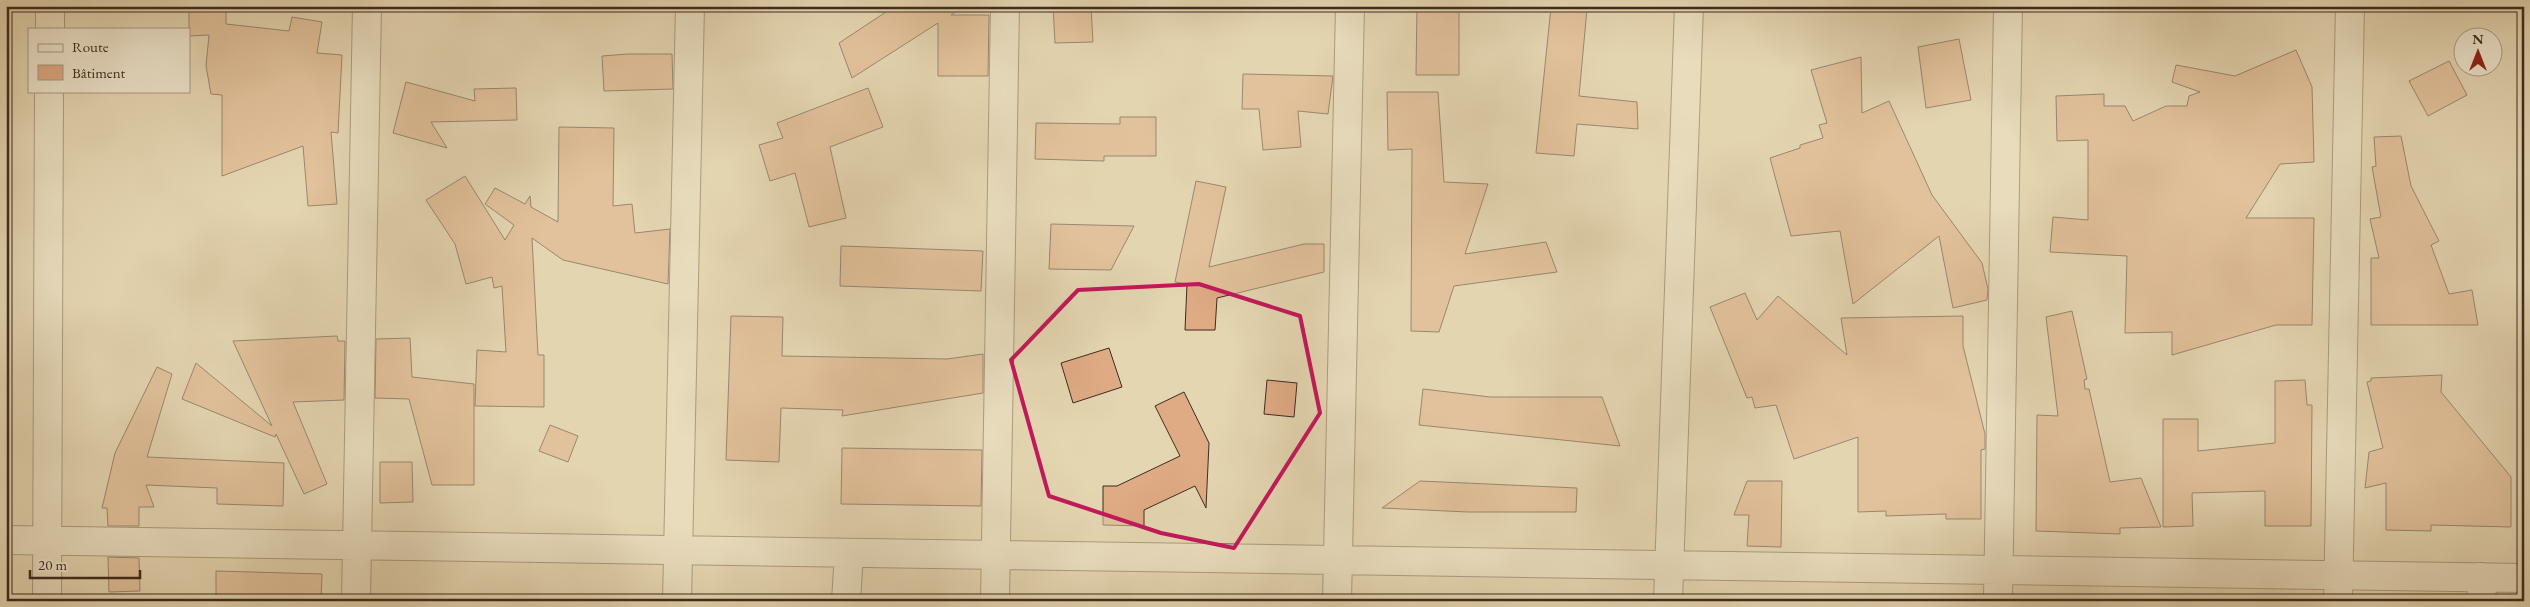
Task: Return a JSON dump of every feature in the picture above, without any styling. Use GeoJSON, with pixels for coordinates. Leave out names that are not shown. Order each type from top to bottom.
{"type":"FeatureCollection","features":[{"type":"Feature","properties":{"kind":"street"},"geometry":{"type":"LineString","coordinates":[[50,6],[50,28]]}},
{"type":"Feature","properties":{"kind":"street"},"geometry":{"type":"LineString","coordinates":[[356,601],[367,6]]}},
{"type":"Feature","properties":{"kind":"street"},"geometry":{"type":"LineString","coordinates":[[677,601],[690,6]]}},
{"type":"Feature","properties":{"kind":"street"},"geometry":{"type":"LineString","coordinates":[[995,601],[1005,6]]}},
{"type":"Feature","properties":{"kind":"street"},"geometry":{"type":"LineString","coordinates":[[1336,601],[1350,6]]}},
{"type":"Feature","properties":{"kind":"street"},"geometry":{"type":"LineString","coordinates":[[1668,601],[1689,6]]}},
{"type":"Feature","properties":{"kind":"street"},"geometry":{"type":"LineString","coordinates":[[1998,601],[2008,6]]}},
{"type":"Feature","properties":{"kind":"street"},"geometry":{"type":"LineString","coordinates":[[2338,588],[2350,6]]}},
{"type":"Feature","properties":{"kind":"street"},"geometry":{"type":"LineString","coordinates":[[47,601],[49,92]]}},
{"type":"Feature","properties":{"kind":"street"},"geometry":{"type":"LineString","coordinates":[[6,540],[1998,570],[2338,588],[2481,589],[2524,578]]}},
{"type":"Feature","properties":{"kind":"street"},"geometry":{"type":"LineString","coordinates":[[846,601],[849,553]]}},
{"type":"Feature","properties":{"kind":"highlighted area"},"geometry":{"type":"Polygon","coordinates":[[[1199,284],[1300,316],[1320,413],[1234,548],[1161,533],[1049,496],[1011,360],[1078,290],[1199,284]]]}},
{"type":"Feature","properties":{"kind":"building"},"geometry":{"type":"Polygon","coordinates":[[[189,6],[226,6],[226,24],[289,31],[292,17],[322,22],[317,53],[342,55],[338,133],[331,132],[337,204],[308,206],[303,146],[222,176],[222,95],[211,94],[206,66],[209,35],[190,36],[189,6]]]}},
{"type":"Feature","properties":{"kind":"building"},"geometry":{"type":"Polygon","coordinates":[[[895,6],[964,6],[951,15],[989,15],[988,76],[938,76],[938,23],[852,78],[839,43],[895,6]]]}},
{"type":"Feature","properties":{"kind":"building"},"geometry":{"type":"Polygon","coordinates":[[[1053,6],[1091,6],[1093,42],[1055,43],[1053,6]]]}},
{"type":"Feature","properties":{"kind":"building"},"geometry":{"type":"Polygon","coordinates":[[[1417,6],[1459,6],[1459,75],[1416,75],[1417,6]]]}},
{"type":"Feature","properties":{"kind":"building"},"geometry":{"type":"Polygon","coordinates":[[[1551,7],[1587,9],[1579,96],[1637,102],[1638,129],[1577,124],[1574,156],[1536,153],[1551,7]]]}},
{"type":"Feature","properties":{"kind":"building"},"geometry":{"type":"Polygon","coordinates":[[[1959,39],[1971,100],[1926,108],[1918,47],[1959,39]]]}},
{"type":"Feature","properties":{"kind":"building"},"geometry":{"type":"Polygon","coordinates":[[[2296,50],[2312,87],[2314,162],[2280,164],[2246,218],[2314,218],[2312,325],[2276,325],[2172,355],[2172,332],[2125,333],[2127,256],[2050,252],[2053,217],[2088,220],[2088,140],[2057,141],[2056,96],[2104,94],[2104,106],[2125,106],[2133,121],[2166,106],[2187,106],[2189,96],[2200,92],[2172,82],[2176,65],[2235,76],[2296,50]]]}},
{"type":"Feature","properties":{"kind":"building"},"geometry":{"type":"Polygon","coordinates":[[[672,54],[673,89],[604,91],[602,56],[672,54]]]}},
{"type":"Feature","properties":{"kind":"building"},"geometry":{"type":"Polygon","coordinates":[[[1861,57],[1862,113],[1889,101],[1932,195],[1982,263],[1988,289],[1987,300],[1953,308],[1939,236],[1853,304],[1840,231],[1791,236],[1770,158],[1800,148],[1800,145],[1823,138],[1819,125],[1827,123],[1811,70],[1861,57]]]}},
{"type":"Feature","properties":{"kind":"building"},"geometry":{"type":"Polygon","coordinates":[[[2449,61],[2452,67],[2452,78],[2458,78],[2467,95],[2428,116],[2409,81],[2449,61]]]}},
{"type":"Feature","properties":{"kind":"building"},"geometry":{"type":"Polygon","coordinates":[[[1243,74],[1333,76],[1328,114],[1298,111],[1301,147],[1263,150],[1259,109],[1242,109],[1243,74]]]}},
{"type":"Feature","properties":{"kind":"building"},"geometry":{"type":"Polygon","coordinates":[[[406,82],[475,101],[474,89],[516,88],[517,120],[431,122],[447,148],[393,133],[406,82]]]}},
{"type":"Feature","properties":{"kind":"building"},"geometry":{"type":"Polygon","coordinates":[[[868,88],[883,127],[830,147],[846,218],[809,227],[795,173],[770,181],[759,145],[783,138],[777,123],[868,88]]]}},
{"type":"Feature","properties":{"kind":"building"},"geometry":{"type":"Polygon","coordinates":[[[1387,92],[1438,92],[1444,182],[1488,184],[1465,254],[1546,242],[1557,272],[1454,286],[1439,332],[1411,331],[1412,149],[1388,150],[1387,92]]]}},
{"type":"Feature","properties":{"kind":"building"},"geometry":{"type":"Polygon","coordinates":[[[1120,117],[1156,117],[1156,156],[1104,156],[1104,161],[1035,159],[1036,123],[1120,124],[1120,117]]]}},
{"type":"Feature","properties":{"kind":"building"},"geometry":{"type":"Polygon","coordinates":[[[559,127],[614,128],[613,206],[632,204],[635,233],[670,229],[668,284],[563,260],[532,238],[538,355],[544,355],[544,407],[475,406],[477,350],[506,352],[502,286],[494,288],[492,277],[466,284],[455,244],[426,200],[465,176],[505,240],[514,225],[485,204],[495,188],[525,204],[530,196],[531,207],[558,222],[559,127]]]}},
{"type":"Feature","properties":{"kind":"building"},"geometry":{"type":"Polygon","coordinates":[[[2401,136],[2411,186],[2439,241],[2431,245],[2449,294],[2472,290],[2478,325],[2371,325],[2371,258],[2379,258],[2370,219],[2381,217],[2372,167],[2376,166],[2374,137],[2401,136]]]}},
{"type":"Feature","properties":{"kind":"building"},"geometry":{"type":"Polygon","coordinates":[[[1196,181],[1226,187],[1209,267],[1304,244],[1324,244],[1324,272],[1217,298],[1215,330],[1185,330],[1187,284],[1175,282],[1196,181]]]}},
{"type":"Feature","properties":{"kind":"building"},"geometry":{"type":"Polygon","coordinates":[[[1051,224],[1134,226],[1111,270],[1049,269],[1051,224]]]}},
{"type":"Feature","properties":{"kind":"building"},"geometry":{"type":"Polygon","coordinates":[[[841,246],[983,251],[981,291],[840,286],[841,246]]]}},
{"type":"Feature","properties":{"kind":"building"},"geometry":{"type":"Polygon","coordinates":[[[1745,293],[1757,320],[1778,296],[1847,355],[1841,318],[1963,316],[1963,346],[1985,434],[1985,449],[1981,450],[1981,519],[1946,519],[1946,514],[1886,516],[1886,511],[1858,512],[1858,437],[1794,459],[1776,405],[1755,408],[1752,397],[1747,398],[1710,307],[1745,293]]]}},
{"type":"Feature","properties":{"kind":"building"},"geometry":{"type":"Polygon","coordinates":[[[2072,311],[2087,379],[2084,380],[2085,389],[2089,389],[2110,482],[2141,478],[2161,527],[2120,528],[2120,534],[2036,531],[2037,415],[2058,416],[2046,317],[2072,311]]]}},
{"type":"Feature","properties":{"kind":"building"},"geometry":{"type":"Polygon","coordinates":[[[731,316],[783,317],[782,356],[947,359],[983,354],[983,393],[842,416],[843,410],[781,408],[779,462],[726,460],[731,316]]]}},
{"type":"Feature","properties":{"kind":"building"},"geometry":{"type":"Polygon","coordinates":[[[337,336],[338,341],[345,341],[344,400],[293,402],[327,484],[304,494],[276,434],[275,437],[182,399],[196,363],[272,426],[233,341],[337,336]]]}},
{"type":"Feature","properties":{"kind":"building"},"geometry":{"type":"Polygon","coordinates":[[[410,338],[412,377],[474,384],[474,485],[432,485],[409,399],[375,398],[376,339],[410,338]]]}},
{"type":"Feature","properties":{"kind":"building"},"geometry":{"type":"Polygon","coordinates":[[[1109,348],[1122,387],[1073,403],[1061,363],[1109,348]]]}},
{"type":"Feature","properties":{"kind":"building"},"geometry":{"type":"Polygon","coordinates":[[[157,367],[172,374],[147,457],[284,463],[283,506],[217,504],[217,488],[146,485],[154,507],[139,507],[139,526],[108,526],[107,508],[102,508],[115,453],[157,367]]]}},
{"type":"Feature","properties":{"kind":"building"},"geometry":{"type":"Polygon","coordinates":[[[2442,375],[2441,392],[2511,477],[2511,527],[2431,525],[2431,531],[2386,530],[2386,483],[2365,488],[2369,452],[2383,448],[2367,382],[2371,381],[2371,378],[2442,375]]]}},
{"type":"Feature","properties":{"kind":"building"},"geometry":{"type":"Polygon","coordinates":[[[1267,380],[1297,383],[1294,417],[1264,414],[1267,380]]]}},
{"type":"Feature","properties":{"kind":"building"},"geometry":{"type":"Polygon","coordinates":[[[2305,380],[2307,405],[2312,405],[2311,526],[2265,526],[2265,491],[2192,493],[2193,526],[2163,527],[2163,419],[2198,419],[2198,451],[2275,443],[2275,381],[2305,380]]]}},
{"type":"Feature","properties":{"kind":"building"},"geometry":{"type":"Polygon","coordinates":[[[1423,389],[1490,397],[1602,397],[1620,446],[1419,425],[1423,389]]]}},
{"type":"Feature","properties":{"kind":"building"},"geometry":{"type":"Polygon","coordinates":[[[1184,392],[1209,443],[1206,508],[1195,486],[1144,510],[1144,526],[1103,525],[1103,486],[1117,486],[1180,456],[1155,406],[1184,392]]]}},
{"type":"Feature","properties":{"kind":"building"},"geometry":{"type":"Polygon","coordinates":[[[550,425],[578,436],[568,462],[539,451],[550,425]]]}},
{"type":"Feature","properties":{"kind":"building"},"geometry":{"type":"Polygon","coordinates":[[[842,448],[982,450],[981,506],[841,504],[842,448]]]}},
{"type":"Feature","properties":{"kind":"building"},"geometry":{"type":"Polygon","coordinates":[[[380,462],[412,462],[413,502],[380,503],[380,462]]]}},
{"type":"Feature","properties":{"kind":"building"},"geometry":{"type":"Polygon","coordinates":[[[1420,481],[1577,488],[1576,512],[1468,512],[1382,508],[1420,481]]]}},
{"type":"Feature","properties":{"kind":"building"},"geometry":{"type":"Polygon","coordinates":[[[1747,481],[1782,481],[1781,547],[1747,546],[1749,515],[1734,515],[1747,481]]]}},
{"type":"Feature","properties":{"kind":"building"},"geometry":{"type":"Polygon","coordinates":[[[108,557],[139,558],[140,591],[109,592],[108,557]]]}},
{"type":"Feature","properties":{"kind":"building"},"geometry":{"type":"Polygon","coordinates":[[[216,571],[322,574],[321,601],[216,601],[216,571]]]}}]}
